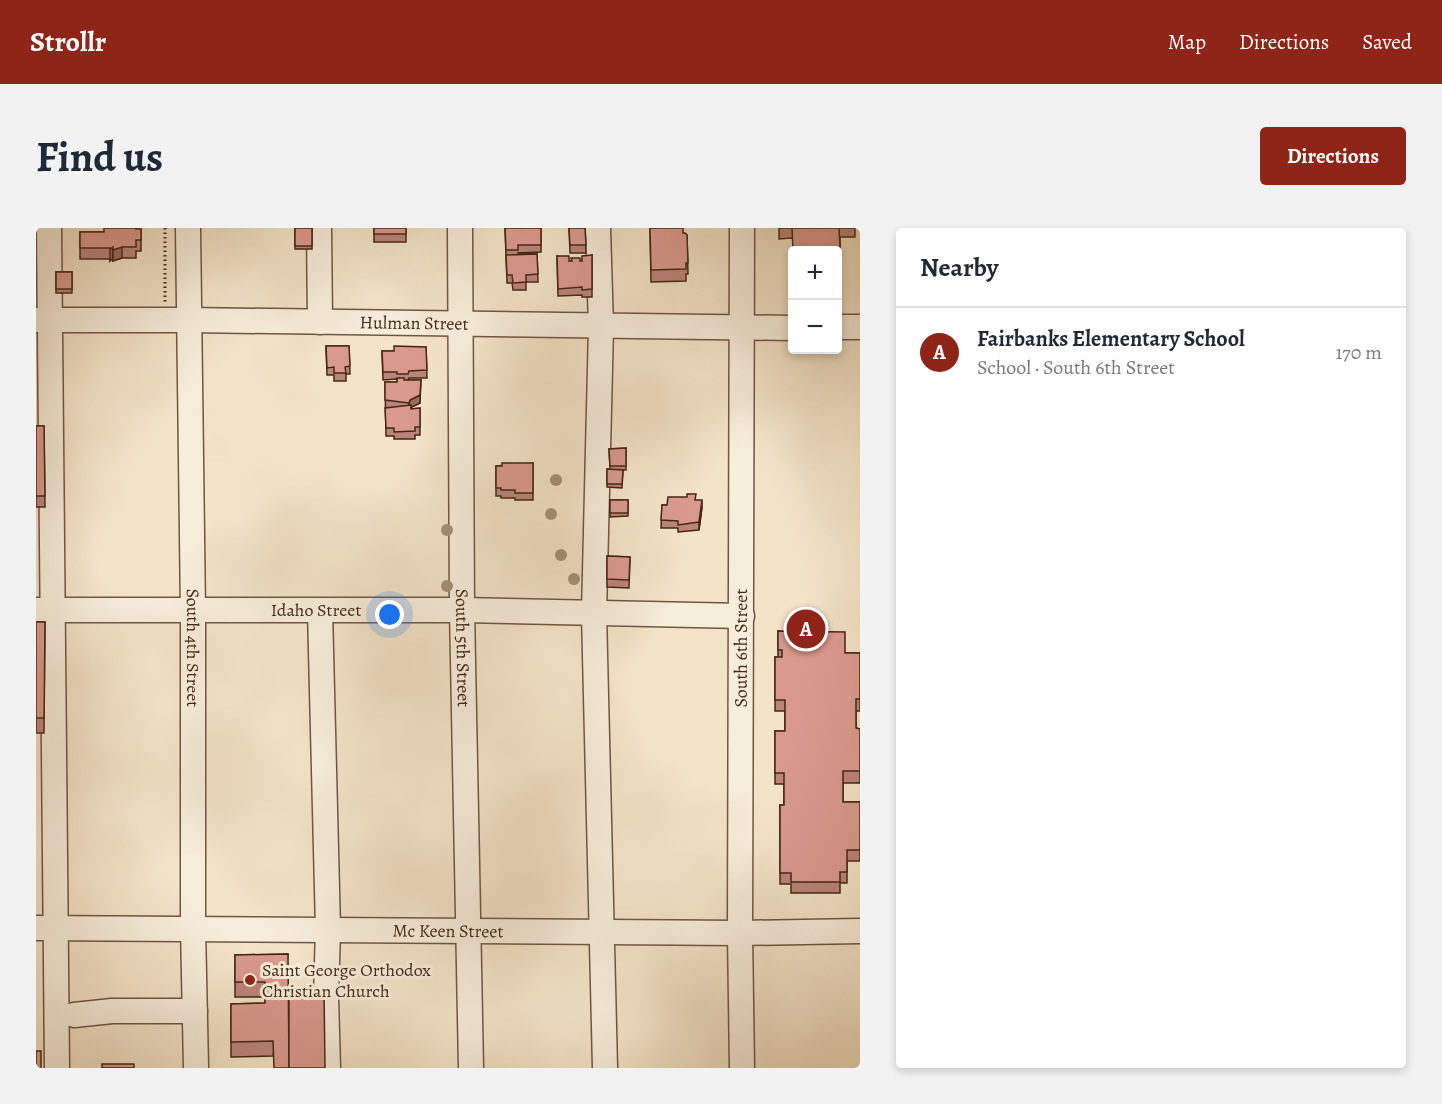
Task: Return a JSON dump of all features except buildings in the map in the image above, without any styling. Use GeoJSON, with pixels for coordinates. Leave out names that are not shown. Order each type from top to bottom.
{"type":"FeatureCollection","features":[{"type":"Feature","properties":{"kind":"street"},"geometry":{"type":"LineString","coordinates":[[49,228],[43,320],[45,928],[46,1032],[57,1068]]}},
{"type":"Feature","properties":{"kind":"street","name":"South 4th Street"},"geometry":{"type":"LineString","coordinates":[[188,228],[196,1068]]}},
{"type":"Feature","properties":{"kind":"street"},"geometry":{"type":"LineString","coordinates":[[320,228],[320,322]]}},
{"type":"Feature","properties":{"kind":"street","name":"South 5th Street"},"geometry":{"type":"LineString","coordinates":[[460,228],[462,610],[471,1068]]}},
{"type":"Feature","properties":{"kind":"street"},"geometry":{"type":"LineString","coordinates":[[598,228],[601,327],[594,613],[605,1068]]}},
{"type":"Feature","properties":{"kind":"street","name":"South 6th Street"},"geometry":{"type":"LineString","coordinates":[[742,228],[740,933],[742,1068]]}},
{"type":"Feature","properties":{"kind":"street","name":"Hulman Street"},"geometry":{"type":"LineString","coordinates":[[43,320],[788,328]]}},
{"type":"Feature","properties":{"kind":"street"},"geometry":{"type":"LineString","coordinates":[[842,327],[860,327]]}},
{"type":"Feature","properties":{"kind":"street","name":"Idaho Street"},"geometry":{"type":"LineString","coordinates":[[45,610],[193,612],[462,610],[742,616]]}},
{"type":"Feature","properties":{"kind":"street"},"geometry":{"type":"LineString","coordinates":[[320,611],[328,929],[326,997],[328,1068]]}},
{"type":"Feature","properties":{"kind":"street","name":"Mc Keen Street"},"geometry":{"type":"LineString","coordinates":[[45,928],[740,933],[860,931]]}},
{"type":"Feature","properties":{"kind":"street"},"geometry":{"type":"LineString","coordinates":[[74,1015],[112,1011],[195,1011]]}},
{"type":"Feature","properties":{"kind":"path"},"geometry":{"type":"LineString","coordinates":[[164,320],[165,228]]}},
{"type":"Feature","properties":{"kind":"place","name":"Fairbanks Elementary School"},"geometry":{"type":"Point","coordinates":[806,629]}},
{"type":"Feature","properties":{"kind":"place","name":"Saint George Orthodox Christian Church"},"geometry":{"type":"Point","coordinates":[250,980]}}]}
